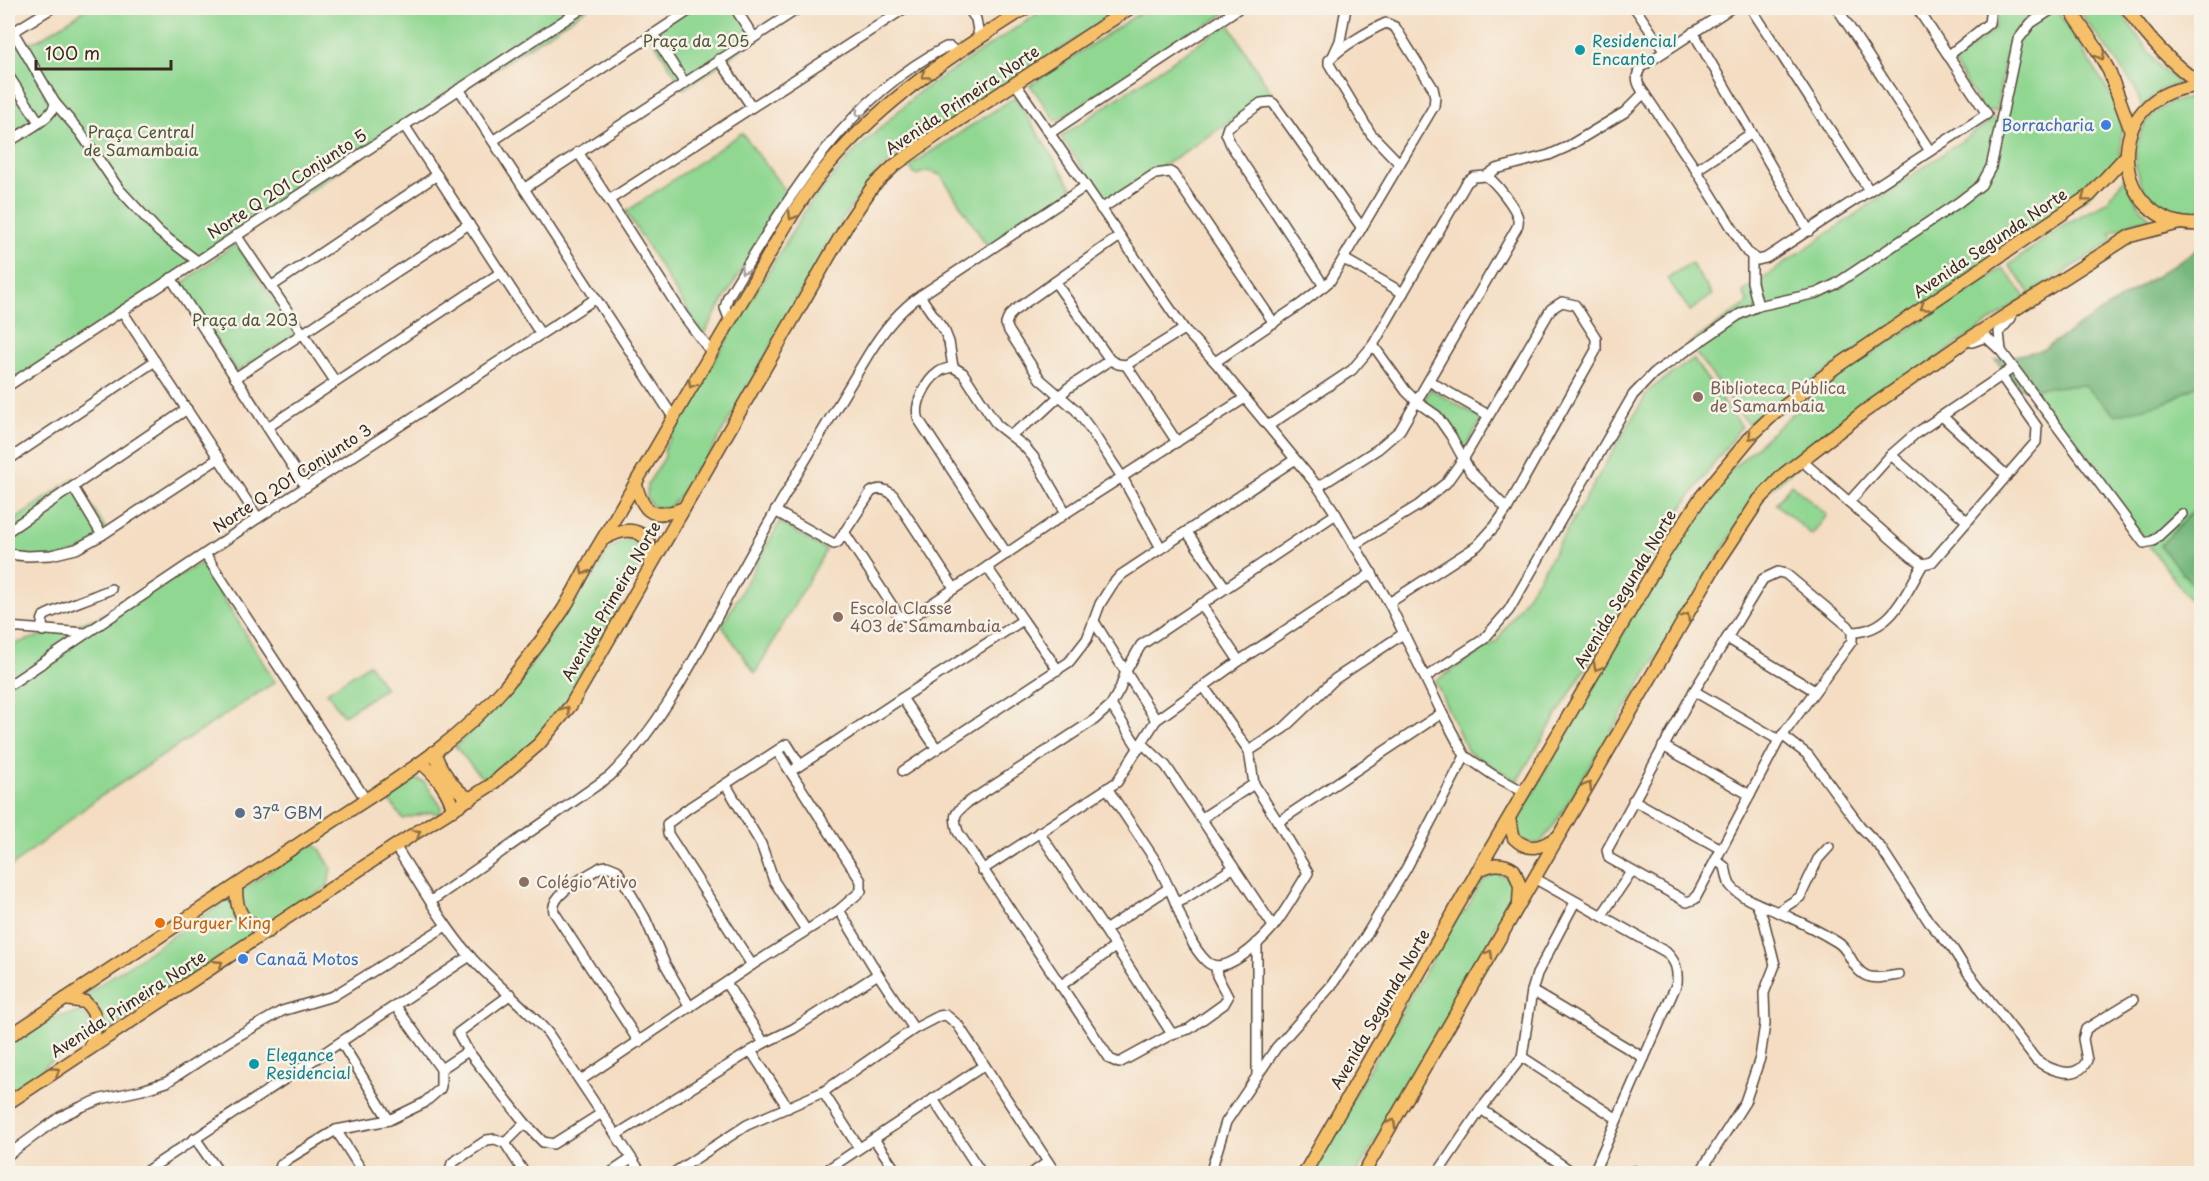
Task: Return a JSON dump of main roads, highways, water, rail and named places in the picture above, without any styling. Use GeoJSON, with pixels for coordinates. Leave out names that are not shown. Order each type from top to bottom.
{"type":"FeatureCollection","features":[{"type":"Feature","properties":{"kind":"main road","name":"Avenida Primeira Norte"},"geometry":{"type":"LineString","coordinates":[[8,1036],[236,888],[421,763],[469,724],[501,691],[564,609],[673,417],[807,192],[830,163],[869,122],[919,79],[956,52],[1026,8]]}},
{"type":"Feature","properties":{"kind":"main road","name":"Avenida Primeira Norte"},"geometry":{"type":"LineString","coordinates":[[8,1103],[395,846],[470,799],[507,773],[539,744],[571,705],[850,220],[873,186],[895,165],[1130,8]]}},
{"type":"Feature","properties":{"kind":"main road"},"geometry":{"type":"LineString","coordinates":[[2069,8],[2095,45],[2109,71],[2131,131]]}},
{"type":"Feature","properties":{"kind":"main road"},"geometry":{"type":"LineString","coordinates":[[2127,8],[2154,45],[2202,86]]}},
{"type":"Feature","properties":{"kind":"main road"},"geometry":{"type":"LineString","coordinates":[[2202,86],[2172,90],[2159,96],[2138,117],[2131,131],[2126,156],[2131,182],[2146,204],[2167,219],[2180,223],[2202,224]]}},
{"type":"Feature","properties":{"kind":"main road","name":"Avenida Segunda Norte"},"geometry":{"type":"LineString","coordinates":[[1304,1173],[1660,560],[1701,497],[1754,433],[1774,414],[1836,367],[2090,195],[2126,156]]}},
{"type":"Feature","properties":{"kind":"main road"},"geometry":{"type":"LineString","coordinates":[[1363,1173],[1731,540],[1760,501],[1801,460],[1884,396],[1964,342],[2130,236],[2180,223]]}},
{"type":"Feature","properties":{"kind":"main road"},"geometry":{"type":"LineString","coordinates":[[636,484],[642,503],[649,511],[658,515],[667,515],[684,508]]}},
{"type":"Feature","properties":{"kind":"main road"},"geometry":{"type":"LineString","coordinates":[[602,540],[624,530],[639,532],[649,543],[650,567]]}},
{"type":"Feature","properties":{"kind":"main road"},"geometry":{"type":"LineString","coordinates":[[434,752],[438,763],[462,795],[470,799]]}},
{"type":"Feature","properties":{"kind":"main road"},"geometry":{"type":"LineString","coordinates":[[421,763],[429,769],[446,793],[453,810]]}},
{"type":"Feature","properties":{"kind":"main road"},"geometry":{"type":"LineString","coordinates":[[1509,819],[1514,838],[1526,847],[1542,846],[1559,836]]}},
{"type":"Feature","properties":{"kind":"main road"},"geometry":{"type":"LineString","coordinates":[[1477,872],[1494,864],[1502,864],[1514,870],[1520,886],[1519,903]]}},
{"type":"Feature","properties":{"kind":"main road"},"geometry":{"type":"LineString","coordinates":[[236,888],[236,900],[242,916],[253,926],[269,931]]}},
{"type":"Feature","properties":{"kind":"main road"},"geometry":{"type":"LineString","coordinates":[[65,999],[85,1002],[93,1013],[96,1029],[89,1050]]}},
{"type":"Feature","properties":{"kind":"place","name":"Residencial Encanto"},"geometry":{"type":"Point","coordinates":[1580,50]}},
{"type":"Feature","properties":{"kind":"place","name":"Borracharia"},"geometry":{"type":"Point","coordinates":[2106,125]}},
{"type":"Feature","properties":{"kind":"place","name":"Biblioteca Pública de Samambaia"},"geometry":{"type":"Point","coordinates":[1698,397]}},
{"type":"Feature","properties":{"kind":"place","name":"Escola Classe 403 de Samambaia"},"geometry":{"type":"Point","coordinates":[838,617]}},
{"type":"Feature","properties":{"kind":"place","name":"37ª GBM"},"geometry":{"type":"Point","coordinates":[240,813]}},
{"type":"Feature","properties":{"kind":"place","name":"Colégio Ativo"},"geometry":{"type":"Point","coordinates":[524,882]}},
{"type":"Feature","properties":{"kind":"place","name":"Burguer King"},"geometry":{"type":"Point","coordinates":[160,923]}},
{"type":"Feature","properties":{"kind":"place","name":"Canaã Motos"},"geometry":{"type":"Point","coordinates":[243,959]}},
{"type":"Feature","properties":{"kind":"place","name":"Elegance Residencial"},"geometry":{"type":"Point","coordinates":[254,1064]}},
{"type":"Feature","properties":{"kind":"park label","name":"Praça da 205"},"geometry":{"type":"Point","coordinates":[696,41]}},
{"type":"Feature","properties":{"kind":"park label","name":"Praça Central de Samambaia"},"geometry":{"type":"Point","coordinates":[141,141]}},
{"type":"Feature","properties":{"kind":"park label","name":"Praça da 203"},"geometry":{"type":"Point","coordinates":[245,320]}}]}
